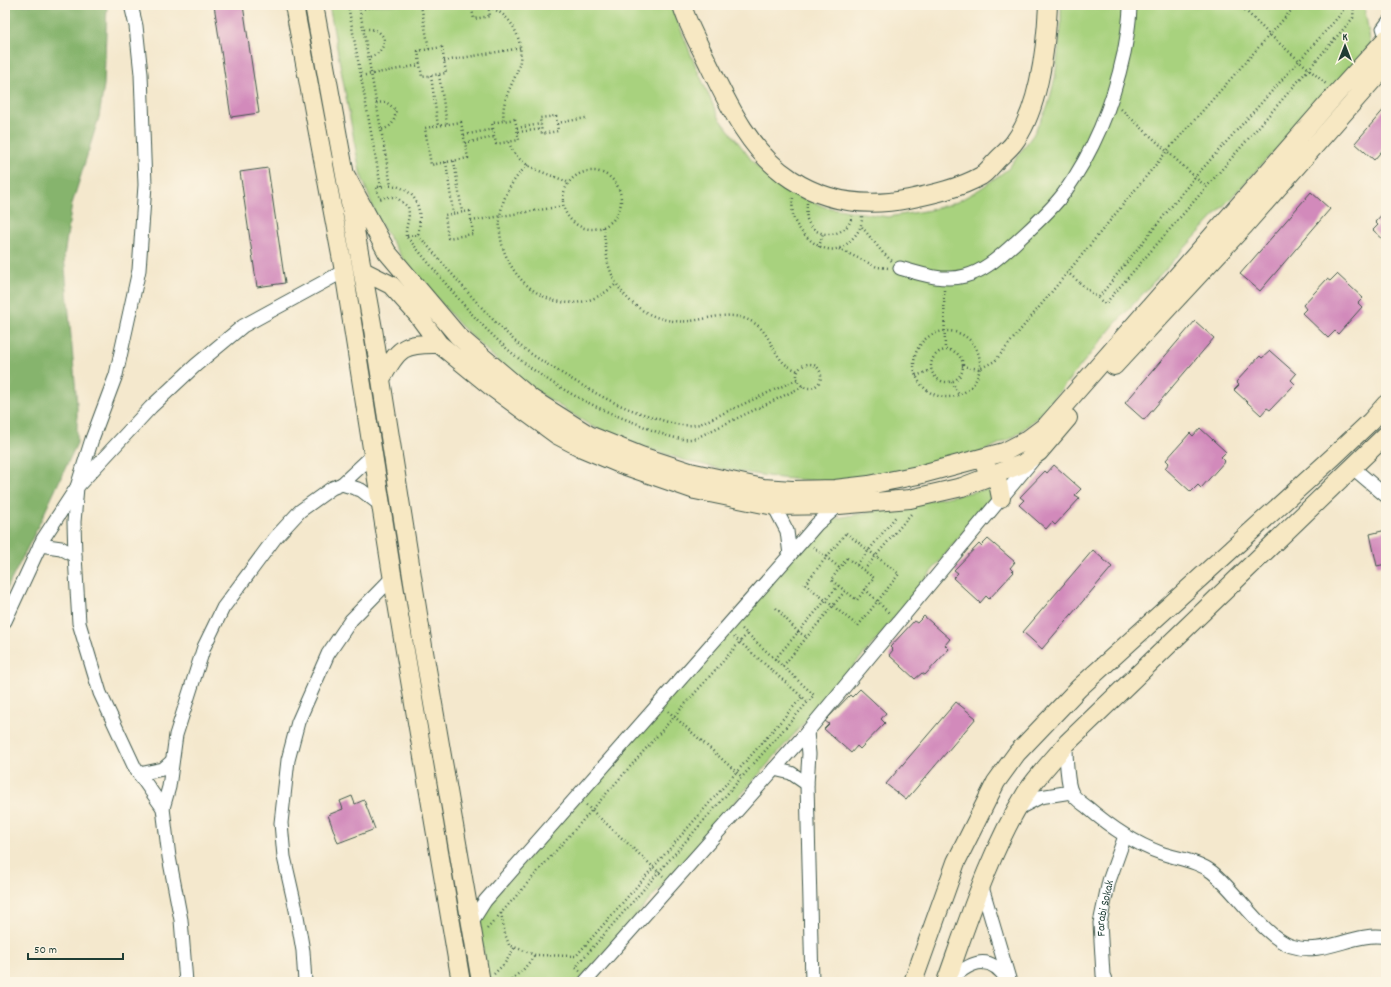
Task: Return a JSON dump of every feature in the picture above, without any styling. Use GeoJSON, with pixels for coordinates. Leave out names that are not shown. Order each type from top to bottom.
{"type":"FeatureCollection","features":[{"type":"Feature","properties":{"kind":"street"},"geometry":{"type":"LineString","coordinates":[[131,5],[136,26],[141,74],[145,185],[138,270],[116,375],[92,438],[77,487],[74,522],[75,556],[80,623],[90,663],[100,693],[113,724],[139,774],[163,808]]}},
{"type":"Feature","properties":{"kind":"street"},"geometry":{"type":"LineString","coordinates":[[294,5],[344,271],[374,454],[392,578],[461,982]]}},
{"type":"Feature","properties":{"kind":"street"},"geometry":{"type":"LineString","coordinates":[[314,5],[363,271],[423,646],[477,925],[485,980]]}},
{"type":"Feature","properties":{"kind":"street"},"geometry":{"type":"LineString","coordinates":[[682,5],[717,82],[753,142],[774,166],[804,186],[837,200],[858,203],[889,203],[946,190],[982,175],[1004,153],[1013,143],[1036,96],[1047,29],[1048,5]]}},
{"type":"Feature","properties":{"kind":"street"},"geometry":{"type":"LineString","coordinates":[[900,268],[932,277],[944,278],[966,276],[992,263],[1038,222],[1063,194],[1095,143],[1112,101],[1118,84],[1127,35],[1130,5]]}},
{"type":"Feature","properties":{"kind":"street"},"geometry":{"type":"LineString","coordinates":[[346,176],[387,252],[458,336],[532,399],[589,435],[641,456],[690,472],[763,488],[785,490],[835,489],[869,485],[918,475],[1004,452],[1027,440],[1046,425],[1385,40]]}},
{"type":"Feature","properties":{"kind":"street"},"geometry":{"type":"LineString","coordinates":[[585,982],[807,732],[899,623],[1087,394],[1245,225],[1386,65]]}},
{"type":"Feature","properties":{"kind":"street"},"geometry":{"type":"LineString","coordinates":[[5,621],[40,545],[77,487],[150,407],[196,365],[243,326],[344,271]]}},
{"type":"Feature","properties":{"kind":"street"},"geometry":{"type":"LineString","coordinates":[[363,271],[391,285],[417,314],[439,344],[557,435],[582,448],[627,467],[695,490],[774,506],[911,506],[1022,464],[1039,452]]}},
{"type":"Feature","properties":{"kind":"street"},"geometry":{"type":"LineString","coordinates":[[381,379],[396,353],[410,346],[439,344]]}},
{"type":"Feature","properties":{"kind":"street"},"geometry":{"type":"LineString","coordinates":[[913,982],[956,862],[996,782],[1017,753],[1079,688],[1333,457],[1371,421],[1386,404]]}},
{"type":"Feature","properties":{"kind":"street"},"geometry":{"type":"LineString","coordinates":[[946,982],[996,851],[1026,793],[1066,745],[1353,468],[1386,434]]}},
{"type":"Feature","properties":{"kind":"street"},"geometry":{"type":"LineString","coordinates":[[186,982],[181,920],[169,857],[163,808],[169,787],[176,735],[204,647],[223,608],[275,538],[300,511],[332,488],[342,484],[374,454]]}},
{"type":"Feature","properties":{"kind":"street"},"geometry":{"type":"LineString","coordinates":[[979,459],[998,483],[1002,498]]}},
{"type":"Feature","properties":{"kind":"street"},"geometry":{"type":"LineString","coordinates":[[1353,468],[1386,496]]}},
{"type":"Feature","properties":{"kind":"street"},"geometry":{"type":"LineString","coordinates":[[342,484],[361,490],[382,506]]}},
{"type":"Feature","properties":{"kind":"street"},"geometry":{"type":"LineString","coordinates":[[477,925],[485,901],[804,539],[839,505]]}},
{"type":"Feature","properties":{"kind":"street"},"geometry":{"type":"LineString","coordinates":[[774,506],[787,531],[790,555]]}},
{"type":"Feature","properties":{"kind":"street"},"geometry":{"type":"LineString","coordinates":[[40,545],[61,548],[75,556]]}},
{"type":"Feature","properties":{"kind":"street"},"geometry":{"type":"LineString","coordinates":[[305,982],[303,951],[296,910],[284,857],[281,823],[288,760],[298,722],[328,654],[351,620],[392,578]]}},
{"type":"Feature","properties":{"kind":"street"},"geometry":{"type":"LineString","coordinates":[[807,732],[809,754],[807,784],[812,982]]}},
{"type":"Feature","properties":{"kind":"street"},"geometry":{"type":"LineString","coordinates":[[1066,745],[1071,792],[1110,827],[1160,852],[1190,861],[1211,871],[1272,935],[1290,946],[1312,950],[1363,938],[1386,937]]}},
{"type":"Feature","properties":{"kind":"street"},"geometry":{"type":"LineString","coordinates":[[139,774],[163,769],[172,762]]}},
{"type":"Feature","properties":{"kind":"street"},"geometry":{"type":"LineString","coordinates":[[774,769],[791,773],[807,784]]}},
{"type":"Feature","properties":{"kind":"street"},"geometry":{"type":"LineString","coordinates":[[1019,808],[1040,797],[1071,792]]}},
{"type":"Feature","properties":{"kind":"street","name":"Farabi Sokak"},"geometry":{"type":"LineString","coordinates":[[1106,982],[1103,975],[1100,923],[1109,881],[1126,836]]}},
{"type":"Feature","properties":{"kind":"street"},"geometry":{"type":"LineString","coordinates":[[982,887],[1009,982]]}},
{"type":"Feature","properties":{"kind":"street"},"geometry":{"type":"LineString","coordinates":[[946,982],[965,966],[976,963],[992,964],[1009,982]]}},
{"type":"Feature","properties":{"kind":"lane"},"geometry":{"type":"LineString","coordinates":[[1385,40],[1380,28],[1386,20]]}},
{"type":"Feature","properties":{"kind":"path"},"geometry":{"type":"LineString","coordinates":[[348,5],[381,187]]}},
{"type":"Feature","properties":{"kind":"path"},"geometry":{"type":"LineString","coordinates":[[359,5],[391,186]]}},
{"type":"Feature","properties":{"kind":"path"},"geometry":{"type":"LineString","coordinates":[[360,10],[388,5]]}},
{"type":"Feature","properties":{"kind":"path"},"geometry":{"type":"LineString","coordinates":[[421,5],[429,49]]}},
{"type":"Feature","properties":{"kind":"path"},"geometry":{"type":"LineString","coordinates":[[450,5],[459,5]]}},
{"type":"Feature","properties":{"kind":"path"},"geometry":{"type":"LineString","coordinates":[[471,5],[474,19],[490,16],[488,6]]}},
{"type":"Feature","properties":{"kind":"path"},"geometry":{"type":"LineString","coordinates":[[962,366],[979,369],[995,361],[1166,151],[1296,5]]}},
{"type":"Feature","properties":{"kind":"path"},"geometry":{"type":"LineString","coordinates":[[1099,297],[1195,177],[1340,15],[1346,5]]}},
{"type":"Feature","properties":{"kind":"path"},"geometry":{"type":"LineString","coordinates":[[1067,272],[1099,297],[1105,304],[1353,18],[1354,5]]}},
{"type":"Feature","properties":{"kind":"path"},"geometry":{"type":"LineString","coordinates":[[488,6],[498,10],[513,25],[521,48],[521,61],[502,112],[504,121]]}},
{"type":"Feature","properties":{"kind":"path"},"geometry":{"type":"LineString","coordinates":[[1245,10],[1270,35],[1337,93]]}},
{"type":"Feature","properties":{"kind":"path"},"geometry":{"type":"LineString","coordinates":[[364,29],[374,29],[380,31],[384,38],[381,51],[377,55],[368,57]]}},
{"type":"Feature","properties":{"kind":"path"},"geometry":{"type":"LineString","coordinates":[[442,47],[444,61],[446,73],[422,77],[418,51],[442,47]]}},
{"type":"Feature","properties":{"kind":"path"},"geometry":{"type":"LineString","coordinates":[[444,61],[521,48]]}},
{"type":"Feature","properties":{"kind":"path"},"geometry":{"type":"LineString","coordinates":[[361,76],[420,64]]}},
{"type":"Feature","properties":{"kind":"path"},"geometry":{"type":"LineString","coordinates":[[438,75],[447,124]]}},
{"type":"Feature","properties":{"kind":"path"},"geometry":{"type":"LineString","coordinates":[[431,76],[438,126]]}},
{"type":"Feature","properties":{"kind":"path"},"geometry":{"type":"LineString","coordinates":[[1112,101],[1206,187]]}},
{"type":"Feature","properties":{"kind":"path"},"geometry":{"type":"LineString","coordinates":[[376,103],[386,102],[396,110],[394,123],[391,127],[381,130]]}},
{"type":"Feature","properties":{"kind":"path"},"geometry":{"type":"LineString","coordinates":[[556,116],[557,123],[558,131],[542,134],[540,118],[556,116]]}},
{"type":"Feature","properties":{"kind":"path"},"geometry":{"type":"LineString","coordinates":[[557,123],[586,118]]}},
{"type":"Feature","properties":{"kind":"path"},"geometry":{"type":"LineString","coordinates":[[515,119],[517,128],[519,140],[496,144],[492,123],[515,119]]}},
{"type":"Feature","properties":{"kind":"path"},"geometry":{"type":"LineString","coordinates":[[461,122],[468,158],[431,165],[424,128],[447,124],[461,122]]}},
{"type":"Feature","properties":{"kind":"path"},"geometry":{"type":"LineString","coordinates":[[517,128],[541,124]]}},
{"type":"Feature","properties":{"kind":"path"},"geometry":{"type":"LineString","coordinates":[[464,134],[493,129]]}},
{"type":"Feature","properties":{"kind":"path"},"geometry":{"type":"LineString","coordinates":[[518,132],[542,129]]}},
{"type":"Feature","properties":{"kind":"path"},"geometry":{"type":"LineString","coordinates":[[465,143],[495,137]]}},
{"type":"Feature","properties":{"kind":"path"},"geometry":{"type":"LineString","coordinates":[[509,142],[511,149],[528,166],[569,183]]}},
{"type":"Feature","properties":{"kind":"path"},"geometry":{"type":"LineString","coordinates":[[454,161],[462,212]]}},
{"type":"Feature","properties":{"kind":"path"},"geometry":{"type":"LineString","coordinates":[[446,162],[453,213]]}},
{"type":"Feature","properties":{"kind":"path"},"geometry":{"type":"LineString","coordinates":[[528,166],[510,185],[500,216],[501,240],[505,256],[515,273],[523,282],[537,292],[566,302],[583,302],[604,294],[616,284]]}},
{"type":"Feature","properties":{"kind":"path"},"geometry":{"type":"LineString","coordinates":[[592,171],[602,173],[611,178],[617,185],[621,194],[621,204],[618,214],[612,222],[603,227],[593,229],[583,228],[574,223],[568,216],[564,206],[564,196],[569,183],[573,178],[582,173],[592,171]]}},
{"type":"Feature","properties":{"kind":"path"},"geometry":{"type":"LineString","coordinates":[[798,379],[700,424],[687,427],[635,412],[607,400],[537,358],[518,343],[488,314],[418,235],[420,219],[417,202],[406,191],[398,186],[376,187],[380,199],[385,197],[396,197],[408,207],[409,219],[406,236],[476,318],[509,350],[540,374],[571,394],[603,411],[659,432],[689,440],[804,386],[811,387],[817,384],[821,378],[820,371],[816,366],[809,364],[803,366],[798,371],[798,379],[804,386]]}},
{"type":"Feature","properties":{"kind":"path"},"geometry":{"type":"LineString","coordinates":[[858,203],[849,227],[836,234],[823,233],[812,227],[807,219],[807,199],[804,186],[794,193],[794,220],[806,237],[819,247],[829,250],[838,249],[849,242],[862,227]]}},
{"type":"Feature","properties":{"kind":"path"},"geometry":{"type":"LineString","coordinates":[[858,203],[862,227],[883,253],[900,268]]}},
{"type":"Feature","properties":{"kind":"path"},"geometry":{"type":"LineString","coordinates":[[471,221],[564,206]]}},
{"type":"Feature","properties":{"kind":"path"},"geometry":{"type":"LineString","coordinates":[[470,211],[473,234],[448,238],[445,215],[462,212],[470,211]]}},
{"type":"Feature","properties":{"kind":"path"},"geometry":{"type":"LineString","coordinates":[[603,227],[609,264],[616,284],[629,300],[643,311],[667,321],[692,321],[706,317],[728,315],[744,318],[765,332],[785,363],[798,371]]}},
{"type":"Feature","properties":{"kind":"path"},"geometry":{"type":"LineString","coordinates":[[819,247],[823,233]]}},
{"type":"Feature","properties":{"kind":"path"},"geometry":{"type":"LineString","coordinates":[[406,236],[418,235]]}},
{"type":"Feature","properties":{"kind":"path"},"geometry":{"type":"LineString","coordinates":[[838,249],[876,267],[900,268]]}},
{"type":"Feature","properties":{"kind":"path"},"geometry":{"type":"LineString","coordinates":[[944,278],[945,350]]}},
{"type":"Feature","properties":{"kind":"path"},"geometry":{"type":"LineString","coordinates":[[945,332],[958,334],[971,342],[978,356],[979,369],[972,386],[959,395],[951,397],[935,395],[922,386],[916,376],[914,365],[917,350],[928,338],[934,334],[945,332]]}},
{"type":"Feature","properties":{"kind":"path"},"geometry":{"type":"LineString","coordinates":[[945,350],[953,351],[959,356],[962,366],[958,377],[952,382],[944,382],[937,379],[931,370],[933,358],[938,352],[945,350]]}},
{"type":"Feature","properties":{"kind":"path"},"geometry":{"type":"LineString","coordinates":[[916,376],[931,370]]}},
{"type":"Feature","properties":{"kind":"path"},"geometry":{"type":"LineString","coordinates":[[952,382],[959,395]]}},
{"type":"Feature","properties":{"kind":"path"},"geometry":{"type":"LineString","coordinates":[[857,565],[911,506]]}},
{"type":"Feature","properties":{"kind":"path"},"geometry":{"type":"LineString","coordinates":[[864,570],[876,556],[911,506]]}},
{"type":"Feature","properties":{"kind":"path"},"geometry":{"type":"LineString","coordinates":[[846,532],[876,556],[899,574],[858,626],[805,584],[846,532]]}},
{"type":"Feature","properties":{"kind":"path"},"geometry":{"type":"LineString","coordinates":[[804,539],[840,568]]}},
{"type":"Feature","properties":{"kind":"path"},"geometry":{"type":"LineString","coordinates":[[848,558],[857,565],[874,578],[857,600],[831,580],[848,558]]}},
{"type":"Feature","properties":{"kind":"path"},"geometry":{"type":"LineString","coordinates":[[775,659],[838,586]]}},
{"type":"Feature","properties":{"kind":"path"},"geometry":{"type":"LineString","coordinates":[[865,589],[899,623]]}},
{"type":"Feature","properties":{"kind":"path"},"geometry":{"type":"LineString","coordinates":[[783,666],[845,591]]}},
{"type":"Feature","properties":{"kind":"path"},"geometry":{"type":"LineString","coordinates":[[776,608],[798,632],[807,637]]}},
{"type":"Feature","properties":{"kind":"path"},"geometry":{"type":"LineString","coordinates":[[579,963],[814,695],[736,624]]}},
{"type":"Feature","properties":{"kind":"path"},"geometry":{"type":"LineString","coordinates":[[729,632],[808,702]]}},
{"type":"Feature","properties":{"kind":"path"},"geometry":{"type":"LineString","coordinates":[[477,925],[484,932],[747,634]]}},
{"type":"Feature","properties":{"kind":"path"},"geometry":{"type":"LineString","coordinates":[[501,913],[505,934],[509,945],[535,955],[576,956],[802,697]]}},
{"type":"Feature","properties":{"kind":"path"},"geometry":{"type":"LineString","coordinates":[[663,707],[742,777]]}},
{"type":"Feature","properties":{"kind":"path"},"geometry":{"type":"LineString","coordinates":[[581,801],[672,884]]}},
{"type":"Feature","properties":{"kind":"path"},"geometry":{"type":"LineString","coordinates":[[485,980],[505,963],[515,947]]}},
{"type":"Feature","properties":{"kind":"path"},"geometry":{"type":"LineString","coordinates":[[508,982],[523,970],[535,955]]}},
{"type":"Feature","properties":{"kind":"green space"},"geometry":{"type":"Polygon","coordinates":[[[5,5],[107,5],[104,85],[99,117],[72,204],[64,256],[77,405],[77,443],[36,531],[5,592],[5,5]]]}},
{"type":"Feature","properties":{"kind":"green space"},"geometry":{"type":"Polygon","coordinates":[[[329,5],[671,5],[718,116],[753,162],[782,189],[825,207],[888,217],[930,210],[957,202],[980,189],[1008,169],[1033,135],[1048,106],[1055,78],[1061,27],[1061,5],[1364,5],[1371,46],[1114,325],[1042,413],[1014,437],[979,453],[898,472],[829,482],[781,478],[721,469],[687,461],[649,449],[591,426],[541,394],[502,365],[461,326],[403,259],[377,218],[360,172],[329,5]]]}},
{"type":"Feature","properties":{"kind":"green space"},"geometry":{"type":"Polygon","coordinates":[[[988,489],[993,495],[877,639],[578,982],[489,982],[480,933],[481,918],[487,904],[821,526],[838,518],[988,489]]]}},
{"type":"Feature","properties":{"kind":"building"},"geometry":{"type":"Polygon","coordinates":[[[214,5],[243,5],[259,113],[231,117],[214,5]]]}},
{"type":"Feature","properties":{"kind":"building"},"geometry":{"type":"Polygon","coordinates":[[[1386,107],[1386,146],[1374,160],[1355,143],[1386,107]]]}},
{"type":"Feature","properties":{"kind":"building"},"geometry":{"type":"Polygon","coordinates":[[[268,168],[285,283],[257,287],[240,172],[268,168]]]}},
{"type":"Feature","properties":{"kind":"building"},"geometry":{"type":"Polygon","coordinates":[[[1311,192],[1330,209],[1260,291],[1240,274],[1311,192]]]}},
{"type":"Feature","properties":{"kind":"building"},"geometry":{"type":"Polygon","coordinates":[[[1386,210],[1386,242],[1373,230],[1378,225],[1375,222],[1386,210]]]}},
{"type":"Feature","properties":{"kind":"building"},"geometry":{"type":"Polygon","coordinates":[[[1337,274],[1363,298],[1358,303],[1362,307],[1338,334],[1335,331],[1328,338],[1302,313],[1306,309],[1303,305],[1327,279],[1330,281],[1337,274]]]}},
{"type":"Feature","properties":{"kind":"building"},"geometry":{"type":"Polygon","coordinates":[[[1195,321],[1214,338],[1144,420],[1125,403],[1195,321]]]}},
{"type":"Feature","properties":{"kind":"building"},"geometry":{"type":"Polygon","coordinates":[[[1270,351],[1296,374],[1291,380],[1295,384],[1270,410],[1267,408],[1261,415],[1234,390],[1239,385],[1236,382],[1260,356],[1262,358],[1270,351]]]}},
{"type":"Feature","properties":{"kind":"building"},"geometry":{"type":"Polygon","coordinates":[[[1200,428],[1226,452],[1221,457],[1225,461],[1201,488],[1198,485],[1191,492],[1165,468],[1169,463],[1166,460],[1190,433],[1193,436],[1200,428]]]}},
{"type":"Feature","properties":{"kind":"building"},"geometry":{"type":"Polygon","coordinates":[[[1054,465],[1081,489],[1075,495],[1080,498],[1055,525],[1052,522],[1046,529],[1019,505],[1024,500],[1020,497],[1045,471],[1047,473],[1054,465]]]}},
{"type":"Feature","properties":{"kind":"building"},"geometry":{"type":"Polygon","coordinates":[[[1386,530],[1386,564],[1377,566],[1370,534],[1386,530]]]}},
{"type":"Feature","properties":{"kind":"building"},"geometry":{"type":"Polygon","coordinates":[[[988,539],[1015,562],[1010,568],[1014,572],[989,599],[986,596],[980,603],[953,578],[958,573],[954,570],[979,544],[981,546],[988,539]]]}},
{"type":"Feature","properties":{"kind":"building"},"geometry":{"type":"Polygon","coordinates":[[[1093,550],[1112,567],[1042,649],[1023,632],[1093,550]]]}},
{"type":"Feature","properties":{"kind":"building"},"geometry":{"type":"Polygon","coordinates":[[[924,616],[950,639],[945,645],[949,649],[925,675],[922,673],[915,679],[889,655],[893,650],[890,647],[914,621],[917,623],[924,616]]]}},
{"type":"Feature","properties":{"kind":"building"},"geometry":{"type":"Polygon","coordinates":[[[860,689],[886,713],[881,719],[885,723],[860,749],[857,746],[851,753],[824,729],[829,724],[825,721],[850,695],[852,697],[860,689]]]}},
{"type":"Feature","properties":{"kind":"building"},"geometry":{"type":"Polygon","coordinates":[[[956,702],[976,718],[906,800],[886,784],[956,702]]]}},
{"type":"Feature","properties":{"kind":"building"},"geometry":{"type":"Polygon","coordinates":[[[352,796],[355,804],[364,800],[375,829],[338,843],[328,815],[343,809],[340,801],[352,796]]]}}]}
